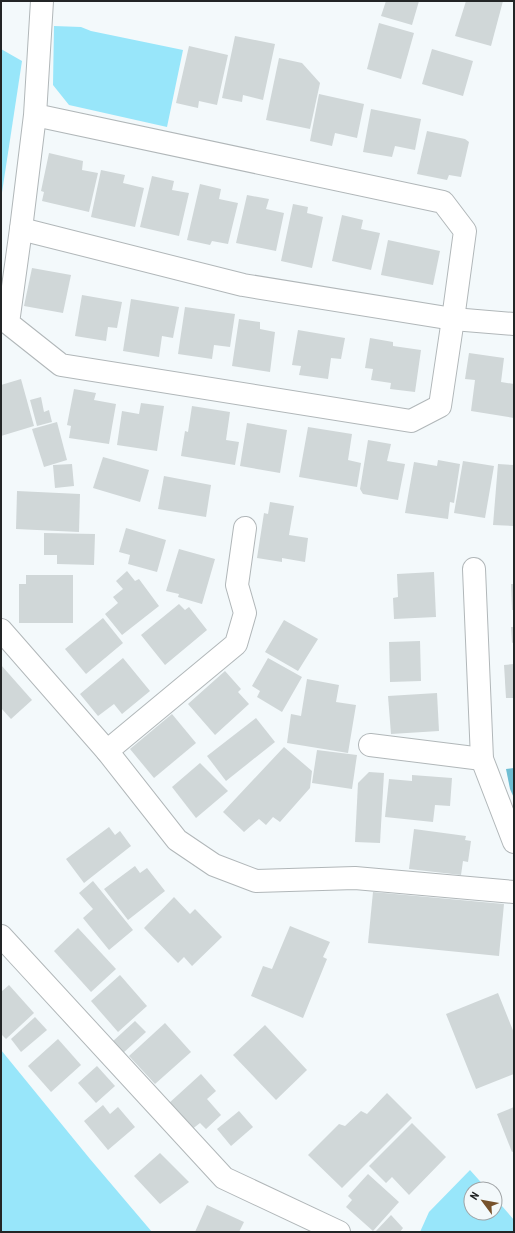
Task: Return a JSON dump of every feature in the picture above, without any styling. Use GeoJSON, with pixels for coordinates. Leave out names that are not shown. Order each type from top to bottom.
{"type":"FeatureCollection","features":[{"type":"Feature","properties":{"kind":"street"},"geometry":{"type":"LineString","coordinates":[[34,115],[443,202],[465,231],[440,406],[411,421],[61,365],[8,323],[21,229],[34,115],[42,1]]}},
{"type":"Feature","properties":{"kind":"street"},"geometry":{"type":"LineString","coordinates":[[21,229],[243,285],[453,319],[514,324]]}},
{"type":"Feature","properties":{"kind":"street"},"geometry":{"type":"LineString","coordinates":[[107,751],[236,644],[245,613],[237,584],[245,528]]}},
{"type":"Feature","properties":{"kind":"street"},"geometry":{"type":"LineString","coordinates":[[474,569],[482,759],[514,842]]}},
{"type":"Feature","properties":{"kind":"street"},"geometry":{"type":"LineString","coordinates":[[1,630],[107,751],[177,840],[214,865],[256,882],[355,878],[514,892]]}},
{"type":"Feature","properties":{"kind":"street"},"geometry":{"type":"LineString","coordinates":[[370,746],[482,759]]}},
{"type":"Feature","properties":{"kind":"street"},"geometry":{"type":"LineString","coordinates":[[1,936],[224,1178],[339,1232]]}},
{"type":"Feature","properties":{"kind":"shaded area"},"geometry":{"type":"Polygon","coordinates":[[[54,26],[81,27],[91,31],[183,50],[167,127],[69,105],[53,85],[54,26]]]}},
{"type":"Feature","properties":{"kind":"shaded area"},"geometry":{"type":"Polygon","coordinates":[[[1,49],[22,61],[1,199],[1,49]]]}},
{"type":"Feature","properties":{"kind":"shaded area"},"geometry":{"type":"Polygon","coordinates":[[[514,768],[514,798],[510,789],[506,769],[514,768]]]}},
{"type":"Feature","properties":{"kind":"shaded area"},"geometry":{"type":"Polygon","coordinates":[[[1,1050],[90,1159],[152,1232],[1,1232],[1,1050]]]}},
{"type":"Feature","properties":{"kind":"shaded area"},"geometry":{"type":"Polygon","coordinates":[[[470,1170],[480,1181],[463,1181],[463,1221],[503,1221],[503,1207],[514,1220],[514,1232],[420,1232],[429,1212],[470,1170]]]}},
{"type":"Feature","properties":{"kind":"building"},"geometry":{"type":"Polygon","coordinates":[[[386,1],[419,1],[412,25],[381,16],[386,1]]]}},
{"type":"Feature","properties":{"kind":"building"},"geometry":{"type":"Polygon","coordinates":[[[466,1],[503,1],[491,46],[455,36],[466,1]]]}},
{"type":"Feature","properties":{"kind":"building"},"geometry":{"type":"Polygon","coordinates":[[[379,23],[414,33],[401,79],[367,69],[379,23]]]}},
{"type":"Feature","properties":{"kind":"building"},"geometry":{"type":"Polygon","coordinates":[[[235,36],[275,44],[263,100],[243,95],[242,102],[222,98],[235,36]]]}},
{"type":"Feature","properties":{"kind":"building"},"geometry":{"type":"Polygon","coordinates":[[[189,46],[228,55],[217,105],[199,101],[198,108],[176,103],[189,46]]]}},
{"type":"Feature","properties":{"kind":"building"},"geometry":{"type":"Polygon","coordinates":[[[432,49],[473,61],[463,96],[422,84],[432,49]]]}},
{"type":"Feature","properties":{"kind":"building"},"geometry":{"type":"Polygon","coordinates":[[[279,58],[302,63],[320,83],[310,129],[266,120],[279,58]]]}},
{"type":"Feature","properties":{"kind":"building"},"geometry":{"type":"Polygon","coordinates":[[[319,94],[364,104],[357,138],[335,133],[332,146],[310,141],[319,94]]]}},
{"type":"Feature","properties":{"kind":"building"},"geometry":{"type":"Polygon","coordinates":[[[371,109],[421,119],[415,150],[395,146],[392,157],[363,152],[371,109]]]}},
{"type":"Feature","properties":{"kind":"building"},"geometry":{"type":"Polygon","coordinates":[[[427,131],[465,139],[469,142],[461,177],[449,175],[447,180],[417,174],[427,131]]]}},
{"type":"Feature","properties":{"kind":"building"},"geometry":{"type":"Polygon","coordinates":[[[49,153],[83,161],[82,170],[98,173],[89,212],[42,201],[44,192],[41,191],[49,153]]]}},
{"type":"Feature","properties":{"kind":"building"},"geometry":{"type":"Polygon","coordinates":[[[101,170],[125,175],[123,183],[144,188],[135,227],[91,217],[101,170]]]}},
{"type":"Feature","properties":{"kind":"building"},"geometry":{"type":"Polygon","coordinates":[[[152,176],[174,181],[172,190],[189,193],[179,236],[140,227],[152,176]]]}},
{"type":"Feature","properties":{"kind":"building"},"geometry":{"type":"Polygon","coordinates":[[[200,184],[221,189],[219,199],[238,203],[228,244],[212,241],[210,245],[187,240],[200,184]]]}},
{"type":"Feature","properties":{"kind":"building"},"geometry":{"type":"Polygon","coordinates":[[[247,195],[269,199],[266,209],[284,213],[276,251],[236,243],[247,195]]]}},
{"type":"Feature","properties":{"kind":"building"},"geometry":{"type":"Polygon","coordinates":[[[293,204],[308,207],[307,213],[323,217],[312,268],[281,261],[293,204]]]}},
{"type":"Feature","properties":{"kind":"building"},"geometry":{"type":"Polygon","coordinates":[[[342,215],[363,220],[361,229],[380,233],[371,270],[332,261],[342,215]]]}},
{"type":"Feature","properties":{"kind":"building"},"geometry":{"type":"Polygon","coordinates":[[[388,240],[440,251],[433,285],[381,275],[388,240]]]}},
{"type":"Feature","properties":{"kind":"building"},"geometry":{"type":"Polygon","coordinates":[[[32,268],[71,275],[63,313],[24,306],[32,268]]]}},
{"type":"Feature","properties":{"kind":"building"},"geometry":{"type":"Polygon","coordinates":[[[82,295],[122,302],[117,328],[108,327],[106,341],[75,336],[82,295]]]}},
{"type":"Feature","properties":{"kind":"building"},"geometry":{"type":"Polygon","coordinates":[[[131,299],[179,307],[173,338],[162,336],[159,357],[123,351],[131,299]]]}},
{"type":"Feature","properties":{"kind":"building"},"geometry":{"type":"Polygon","coordinates":[[[185,307],[235,314],[230,347],[214,345],[212,359],[178,354],[185,307]]]}},
{"type":"Feature","properties":{"kind":"building"},"geometry":{"type":"Polygon","coordinates":[[[239,319],[260,322],[260,329],[275,332],[270,372],[232,366],[239,319]]]}},
{"type":"Feature","properties":{"kind":"building"},"geometry":{"type":"Polygon","coordinates":[[[298,330],[345,338],[341,359],[331,358],[328,379],[299,375],[301,366],[292,365],[298,330]]]}},
{"type":"Feature","properties":{"kind":"building"},"geometry":{"type":"Polygon","coordinates":[[[370,338],[393,342],[393,346],[421,350],[415,392],[390,389],[391,383],[371,380],[373,369],[365,368],[370,338]]]}},
{"type":"Feature","properties":{"kind":"building"},"geometry":{"type":"Polygon","coordinates":[[[469,353],[504,358],[501,382],[514,384],[514,418],[471,411],[475,380],[465,379],[469,353]]]}},
{"type":"Feature","properties":{"kind":"building"},"geometry":{"type":"Polygon","coordinates":[[[21,379],[34,426],[1,436],[1,385],[21,379]]]}},
{"type":"Feature","properties":{"kind":"building"},"geometry":{"type":"Polygon","coordinates":[[[74,389],[96,393],[94,400],[116,404],[109,444],[69,438],[71,426],[67,425],[74,389]]]}},
{"type":"Feature","properties":{"kind":"building"},"geometry":{"type":"Polygon","coordinates":[[[41,397],[44,412],[49,410],[52,422],[37,426],[30,400],[41,397]]]}},
{"type":"Feature","properties":{"kind":"building"},"geometry":{"type":"Polygon","coordinates":[[[141,403],[164,406],[157,451],[117,445],[122,411],[139,414],[141,403]]]}},
{"type":"Feature","properties":{"kind":"building"},"geometry":{"type":"Polygon","coordinates":[[[192,406],[230,412],[226,440],[239,442],[235,465],[181,456],[185,431],[188,432],[192,406]]]}},
{"type":"Feature","properties":{"kind":"building"},"geometry":{"type":"Polygon","coordinates":[[[57,422],[67,460],[44,467],[32,429],[57,422]]]}},
{"type":"Feature","properties":{"kind":"building"},"geometry":{"type":"Polygon","coordinates":[[[247,423],[287,430],[280,473],[240,466],[247,423]]]}},
{"type":"Feature","properties":{"kind":"building"},"geometry":{"type":"Polygon","coordinates":[[[308,427],[352,434],[348,460],[361,463],[357,487],[299,477],[308,427]]]}},
{"type":"Feature","properties":{"kind":"building"},"geometry":{"type":"Polygon","coordinates":[[[368,440],[391,444],[387,461],[405,464],[398,500],[363,494],[360,489],[368,440]]]}},
{"type":"Feature","properties":{"kind":"building"},"geometry":{"type":"Polygon","coordinates":[[[103,457],[149,470],[140,502],[93,488],[103,457]]]}},
{"type":"Feature","properties":{"kind":"building"},"geometry":{"type":"Polygon","coordinates":[[[438,460],[460,464],[454,503],[450,502],[448,519],[405,513],[414,462],[437,466],[438,460]]]}},
{"type":"Feature","properties":{"kind":"building"},"geometry":{"type":"Polygon","coordinates":[[[463,461],[494,466],[485,518],[454,513],[463,461]]]}},
{"type":"Feature","properties":{"kind":"building"},"geometry":{"type":"Polygon","coordinates":[[[72,464],[74,486],[55,488],[53,465],[72,464]]]}},
{"type":"Feature","properties":{"kind":"building"},"geometry":{"type":"Polygon","coordinates":[[[498,464],[514,465],[514,526],[493,525],[498,464]]]}},
{"type":"Feature","properties":{"kind":"building"},"geometry":{"type":"Polygon","coordinates":[[[164,476],[211,485],[206,517],[158,509],[164,476]]]}},
{"type":"Feature","properties":{"kind":"building"},"geometry":{"type":"Polygon","coordinates":[[[17,491],[80,494],[79,532],[16,529],[17,491]]]}},
{"type":"Feature","properties":{"kind":"building"},"geometry":{"type":"Polygon","coordinates":[[[270,502],[294,506],[289,535],[308,538],[305,562],[282,558],[282,562],[257,558],[264,513],[268,514],[270,502]]]}},
{"type":"Feature","properties":{"kind":"building"},"geometry":{"type":"Polygon","coordinates":[[[126,528],[166,540],[157,572],[128,564],[130,555],[119,552],[126,528]]]}},
{"type":"Feature","properties":{"kind":"building"},"geometry":{"type":"Polygon","coordinates":[[[44,533],[95,534],[94,565],[57,564],[57,555],[44,555],[44,533]]]}},
{"type":"Feature","properties":{"kind":"building"},"geometry":{"type":"Polygon","coordinates":[[[179,549],[215,559],[202,604],[178,597],[179,594],[166,591],[179,549]]]}},
{"type":"Feature","properties":{"kind":"building"},"geometry":{"type":"Polygon","coordinates":[[[127,571],[135,581],[139,579],[159,606],[122,635],[105,614],[118,603],[113,597],[123,589],[116,581],[127,571]]]}},
{"type":"Feature","properties":{"kind":"building"},"geometry":{"type":"Polygon","coordinates":[[[434,572],[436,617],[394,619],[393,598],[398,597],[397,574],[434,572]]]}},
{"type":"Feature","properties":{"kind":"building"},"geometry":{"type":"Polygon","coordinates":[[[26,575],[73,575],[73,623],[19,623],[19,584],[26,584],[26,575]]]}},
{"type":"Feature","properties":{"kind":"building"},"geometry":{"type":"Polygon","coordinates":[[[511,584],[514,584],[514,610],[512,610],[511,584]]]}},
{"type":"Feature","properties":{"kind":"building"},"geometry":{"type":"Polygon","coordinates":[[[179,604],[185,610],[189,607],[207,630],[165,665],[141,635],[179,604]]]}},
{"type":"Feature","properties":{"kind":"building"},"geometry":{"type":"Polygon","coordinates":[[[103,618],[123,643],[86,674],[65,649],[103,618]]]}},
{"type":"Feature","properties":{"kind":"building"},"geometry":{"type":"Polygon","coordinates":[[[284,620],[318,639],[298,671],[265,652],[284,620]]]}},
{"type":"Feature","properties":{"kind":"building"},"geometry":{"type":"Polygon","coordinates":[[[511,627],[514,627],[514,642],[512,643],[511,627]]]}},
{"type":"Feature","properties":{"kind":"building"},"geometry":{"type":"Polygon","coordinates":[[[420,641],[421,681],[390,682],[389,642],[420,641]]]}},
{"type":"Feature","properties":{"kind":"building"},"geometry":{"type":"Polygon","coordinates":[[[123,658],[150,691],[122,714],[114,704],[98,716],[80,694],[123,658]]]}},
{"type":"Feature","properties":{"kind":"building"},"geometry":{"type":"Polygon","coordinates":[[[268,658],[302,677],[282,712],[257,697],[260,691],[252,686],[268,658]]]}},
{"type":"Feature","properties":{"kind":"building"},"geometry":{"type":"Polygon","coordinates":[[[514,664],[514,698],[506,698],[504,665],[514,664]]]}},
{"type":"Feature","properties":{"kind":"building"},"geometry":{"type":"Polygon","coordinates":[[[1,665],[32,700],[11,719],[1,708],[1,665]]]}},
{"type":"Feature","properties":{"kind":"building"},"geometry":{"type":"Polygon","coordinates":[[[225,671],[241,689],[238,692],[249,704],[215,735],[188,704],[225,671]]]}},
{"type":"Feature","properties":{"kind":"building"},"geometry":{"type":"Polygon","coordinates":[[[307,679],[339,685],[336,702],[356,705],[348,753],[287,743],[291,714],[301,716],[307,679]]]}},
{"type":"Feature","properties":{"kind":"building"},"geometry":{"type":"Polygon","coordinates":[[[437,693],[439,731],[391,734],[388,696],[437,693]]]}},
{"type":"Feature","properties":{"kind":"building"},"geometry":{"type":"Polygon","coordinates":[[[172,714],[196,743],[154,778],[130,749],[172,714]]]}},
{"type":"Feature","properties":{"kind":"building"},"geometry":{"type":"Polygon","coordinates":[[[256,718],[275,742],[226,781],[207,756],[256,718]]]}},
{"type":"Feature","properties":{"kind":"building"},"geometry":{"type":"Polygon","coordinates":[[[284,747],[312,771],[310,788],[280,822],[273,817],[266,825],[259,819],[244,832],[223,812],[284,747]]]}},
{"type":"Feature","properties":{"kind":"building"},"geometry":{"type":"Polygon","coordinates":[[[317,750],[357,755],[352,789],[312,783],[317,750]]]}},
{"type":"Feature","properties":{"kind":"building"},"geometry":{"type":"Polygon","coordinates":[[[200,763],[228,791],[196,818],[172,787],[200,763]]]}},
{"type":"Feature","properties":{"kind":"building"},"geometry":{"type":"Polygon","coordinates":[[[369,772],[384,773],[380,843],[355,842],[358,783],[369,772]]]}},
{"type":"Feature","properties":{"kind":"building"},"geometry":{"type":"Polygon","coordinates":[[[412,775],[452,778],[450,806],[435,805],[433,822],[385,817],[389,779],[412,781],[412,775]]]}},
{"type":"Feature","properties":{"kind":"building"},"geometry":{"type":"Polygon","coordinates":[[[109,827],[115,835],[120,831],[131,846],[84,883],[66,859],[109,827]]]}},
{"type":"Feature","properties":{"kind":"building"},"geometry":{"type":"Polygon","coordinates":[[[414,829],[466,836],[465,840],[471,841],[468,862],[463,861],[461,875],[409,869],[414,829]]]}},
{"type":"Feature","properties":{"kind":"building"},"geometry":{"type":"Polygon","coordinates":[[[135,866],[140,873],[147,868],[165,891],[128,920],[104,889],[135,866]]]}},
{"type":"Feature","properties":{"kind":"building"},"geometry":{"type":"Polygon","coordinates":[[[93,881],[133,930],[109,950],[83,918],[93,909],[79,893],[93,881]]]}},
{"type":"Feature","properties":{"kind":"building"},"geometry":{"type":"Polygon","coordinates":[[[373,892],[504,904],[499,956],[368,943],[373,892]]]}},
{"type":"Feature","properties":{"kind":"building"},"geometry":{"type":"Polygon","coordinates":[[[174,897],[190,914],[195,909],[222,937],[192,966],[184,957],[178,963],[144,928],[174,897]]]}},
{"type":"Feature","properties":{"kind":"building"},"geometry":{"type":"Polygon","coordinates":[[[290,926],[330,942],[323,957],[327,959],[303,1018],[251,996],[263,966],[272,969],[290,926]]]}},
{"type":"Feature","properties":{"kind":"building"},"geometry":{"type":"Polygon","coordinates":[[[78,928],[116,969],[91,992],[54,951],[78,928]]]}},
{"type":"Feature","properties":{"kind":"building"},"geometry":{"type":"Polygon","coordinates":[[[120,975],[147,1006],[118,1032],[91,1001],[120,975]]]}},
{"type":"Feature","properties":{"kind":"building"},"geometry":{"type":"Polygon","coordinates":[[[9,985],[34,1013],[6,1039],[1,1034],[1,992],[9,985]]]}},
{"type":"Feature","properties":{"kind":"building"},"geometry":{"type":"Polygon","coordinates":[[[498,993],[514,1033],[514,1074],[476,1089],[446,1014],[498,993]]]}},
{"type":"Feature","properties":{"kind":"building"},"geometry":{"type":"Polygon","coordinates":[[[35,1017],[47,1030],[21,1052],[11,1039],[35,1017]]]}},
{"type":"Feature","properties":{"kind":"building"},"geometry":{"type":"Polygon","coordinates":[[[135,1021],[146,1032],[122,1054],[111,1043],[135,1021]]]}},
{"type":"Feature","properties":{"kind":"building"},"geometry":{"type":"Polygon","coordinates":[[[165,1023],[191,1052],[155,1084],[129,1056],[165,1023]]]}},
{"type":"Feature","properties":{"kind":"building"},"geometry":{"type":"Polygon","coordinates":[[[265,1025],[307,1070],[276,1100],[233,1055],[265,1025]]]}},
{"type":"Feature","properties":{"kind":"building"},"geometry":{"type":"Polygon","coordinates":[[[58,1039],[81,1065],[51,1092],[28,1066],[58,1039]]]}},
{"type":"Feature","properties":{"kind":"building"},"geometry":{"type":"Polygon","coordinates":[[[97,1066],[115,1086],[96,1103],[78,1083],[97,1066]]]}},
{"type":"Feature","properties":{"kind":"building"},"geometry":{"type":"Polygon","coordinates":[[[201,1074],[216,1091],[207,1099],[221,1115],[206,1129],[200,1123],[191,1130],[168,1104],[201,1074]]]}},
{"type":"Feature","properties":{"kind":"building"},"geometry":{"type":"Polygon","coordinates":[[[387,1093],[412,1118],[342,1188],[308,1155],[339,1124],[345,1126],[361,1111],[367,1114],[387,1093]]]}},
{"type":"Feature","properties":{"kind":"building"},"geometry":{"type":"Polygon","coordinates":[[[103,1105],[110,1114],[118,1107],[135,1127],[108,1150],[84,1121],[103,1105]]]}},
{"type":"Feature","properties":{"kind":"building"},"geometry":{"type":"Polygon","coordinates":[[[514,1107],[514,1151],[512,1152],[497,1114],[514,1107]]]}},
{"type":"Feature","properties":{"kind":"building"},"geometry":{"type":"Polygon","coordinates":[[[239,1111],[253,1127],[231,1146],[217,1129],[239,1111]]]}},
{"type":"Feature","properties":{"kind":"building"},"geometry":{"type":"Polygon","coordinates":[[[412,1123],[446,1157],[409,1195],[392,1177],[386,1183],[369,1166],[412,1123]]]}},
{"type":"Feature","properties":{"kind":"building"},"geometry":{"type":"Polygon","coordinates":[[[160,1153],[189,1182],[160,1204],[134,1176],[160,1153]]]}},
{"type":"Feature","properties":{"kind":"building"},"geometry":{"type":"Polygon","coordinates":[[[368,1174],[399,1202],[373,1231],[346,1207],[352,1200],[348,1196],[368,1174]]]}},
{"type":"Feature","properties":{"kind":"building"},"geometry":{"type":"Polygon","coordinates":[[[207,1205],[244,1222],[239,1232],[195,1232],[207,1205]]]}},
{"type":"Feature","properties":{"kind":"building"},"geometry":{"type":"Polygon","coordinates":[[[391,1215],[403,1228],[400,1232],[375,1232],[391,1215]]]}}]}
